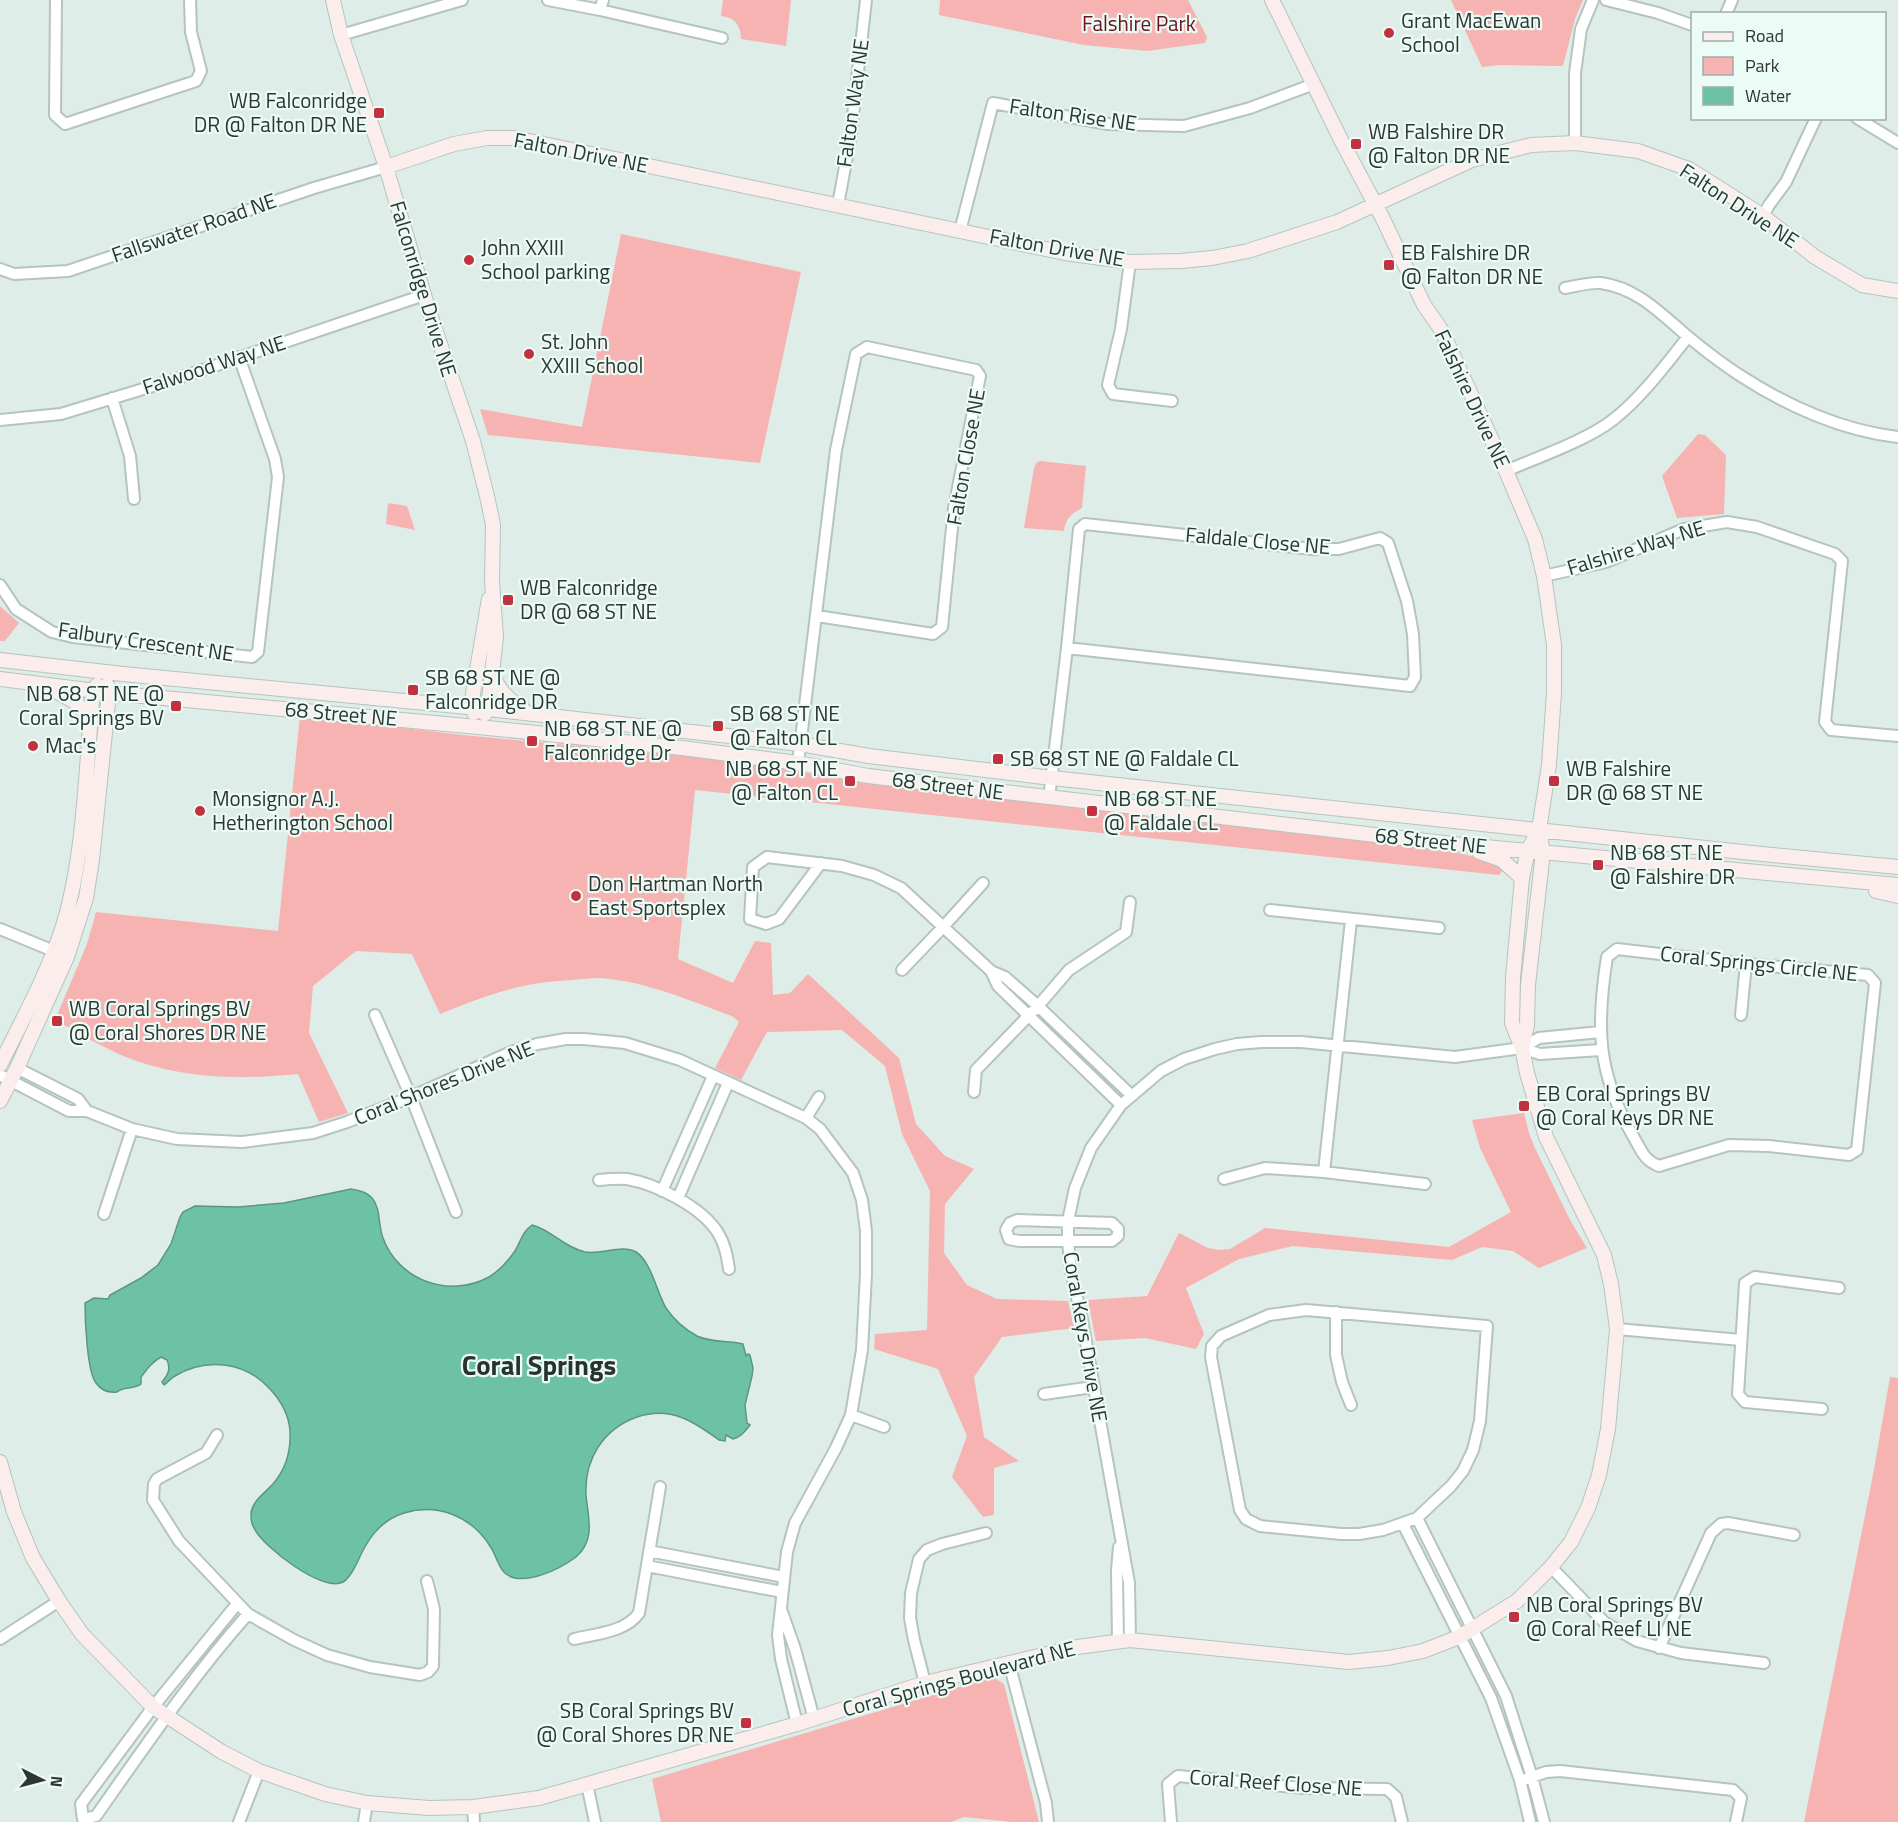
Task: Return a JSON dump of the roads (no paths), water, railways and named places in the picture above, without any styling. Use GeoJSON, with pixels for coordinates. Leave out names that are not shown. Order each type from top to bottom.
{"type":"FeatureCollection","features":[{"type":"Feature","properties":{"kind":"street"},"geometry":{"type":"LineString","coordinates":[[56,0],[55,114],[65,124],[196,81],[201,71],[191,33],[190,0]]}},
{"type":"Feature","properties":{"kind":"street","name":"Falconridge Drive NE"},"geometry":{"type":"LineString","coordinates":[[333,0],[341,35],[386,167],[424,295],[473,441],[488,496],[493,525],[492,581],[496,637],[488,708],[478,727]]}},
{"type":"Feature","properties":{"kind":"street"},"geometry":{"type":"LineString","coordinates":[[341,35],[462,0]]}},
{"type":"Feature","properties":{"kind":"street"},"geometry":{"type":"LineString","coordinates":[[548,0],[602,5],[722,38]]}},
{"type":"Feature","properties":{"kind":"street","name":"Falton Way NE"},"geometry":{"type":"LineString","coordinates":[[838,205],[851,134],[866,0]]}},
{"type":"Feature","properties":{"kind":"street","name":"Falshire Drive NE"},"geometry":{"type":"LineString","coordinates":[[1272,0],[1424,305],[1442,331],[1535,539],[1544,576],[1554,645],[1554,693],[1549,765],[1539,830]]}},
{"type":"Feature","properties":{"kind":"street"},"geometry":{"type":"LineString","coordinates":[[1575,143],[1575,73],[1581,28],[1593,0]]}},
{"type":"Feature","properties":{"kind":"street"},"geometry":{"type":"LineString","coordinates":[[1606,0],[1658,13],[1691,25]]}},
{"type":"Feature","properties":{"kind":"street","name":"Falton Rise NE"},"geometry":{"type":"LineString","coordinates":[[960,231],[993,104],[1108,124],[1184,126],[1250,108],[1314,84]]}},
{"type":"Feature","properties":{"kind":"street"},"geometry":{"type":"LineString","coordinates":[[1763,216],[1786,182],[1815,120]]}},
{"type":"Feature","properties":{"kind":"street"},"geometry":{"type":"LineString","coordinates":[[1860,120],[1898,143]]}},
{"type":"Feature","properties":{"kind":"street","name":"Falton Drive NE"},"geometry":{"type":"LineString","coordinates":[[386,167],[454,144],[487,138],[515,138],[1065,253],[1130,262],[1191,260],[1248,251],[1337,222],[1472,160],[1531,145],[1575,143],[1638,151],[1689,169],[1763,216],[1815,257],[1862,285],[1898,291]]}},
{"type":"Feature","properties":{"kind":"street","name":"Fallswater Road NE"},"geometry":{"type":"LineString","coordinates":[[0,269],[14,274],[68,271],[314,188],[386,167]]}},
{"type":"Feature","properties":{"kind":"street"},"geometry":{"type":"LineString","coordinates":[[1130,262],[1120,329],[1108,385],[1113,394],[1172,401]]}},
{"type":"Feature","properties":{"kind":"street"},"geometry":{"type":"LineString","coordinates":[[1565,288],[1599,283],[1623,288],[1648,301],[1688,337],[1740,376],[1780,399],[1824,419],[1898,437]]}},
{"type":"Feature","properties":{"kind":"street","name":"Falwood Way NE"},"geometry":{"type":"LineString","coordinates":[[0,420],[61,414],[176,379],[424,295]]}},
{"type":"Feature","properties":{"kind":"street"},"geometry":{"type":"LineString","coordinates":[[1506,471],[1581,438],[1612,421],[1638,397],[1688,337]]}},
{"type":"Feature","properties":{"kind":"street","name":"Falton Close NE"},"geometry":{"type":"LineString","coordinates":[[798,763],[836,450],[856,354],[867,347],[976,370],[980,376],[954,508],[942,627],[933,634],[817,616]]}},
{"type":"Feature","properties":{"kind":"street","name":"Falbury Crescent NE"},"geometry":{"type":"LineString","coordinates":[[0,585],[16,609],[52,632],[73,637],[252,657],[258,652],[278,477],[275,459],[239,357]]}},
{"type":"Feature","properties":{"kind":"street"},"geometry":{"type":"LineString","coordinates":[[112,398],[130,456],[134,499]]}},
{"type":"Feature","properties":{"kind":"street","name":"Falshire Way NE"},"geometry":{"type":"LineString","coordinates":[[1544,576],[1606,562],[1684,529],[1727,522],[1757,527],[1835,554],[1842,561],[1826,722],[1831,730],[1898,736]]}},
{"type":"Feature","properties":{"kind":"street","name":"Faldale Close NE"},"geometry":{"type":"LineString","coordinates":[[1049,798],[1079,529],[1086,524],[1312,549],[1339,549],[1380,538],[1388,543],[1407,602],[1413,634],[1415,677],[1410,686],[1067,648]]}},
{"type":"Feature","properties":{"kind":"street","name":"Falconridge Drive NE"},"geometry":{"type":"LineString","coordinates":[[478,727],[472,707],[492,581]]}},
{"type":"Feature","properties":{"kind":"street","name":"68 Street NE"},"geometry":{"type":"LineString","coordinates":[[0,660],[103,672],[488,708],[800,744],[869,756],[1052,778],[1898,867]]}},
{"type":"Feature","properties":{"kind":"street"},"geometry":{"type":"LineString","coordinates":[[5,1068],[67,957],[86,898],[94,847],[103,672]]}},
{"type":"Feature","properties":{"kind":"street"},"geometry":{"type":"LineString","coordinates":[[492,674],[502,693],[529,713]]}},
{"type":"Feature","properties":{"kind":"street","name":"68 Street NE"},"geometry":{"type":"LineString","coordinates":[[0,679],[102,692],[682,748],[798,763],[868,776],[1453,844],[1898,885]]}},
{"type":"Feature","properties":{"kind":"street"},"geometry":{"type":"LineString","coordinates":[[44,686],[75,702],[91,718]]}},
{"type":"Feature","properties":{"kind":"street"},"geometry":{"type":"LineString","coordinates":[[0,1101],[5,1068],[54,951],[71,894],[91,718],[102,692]]}},
{"type":"Feature","properties":{"kind":"street","name":"Coral Springs Boulevard NE"},"geometry":{"type":"LineString","coordinates":[[0,1462],[14,1512],[33,1558],[59,1601],[82,1634],[153,1707],[222,1752],[259,1771],[324,1794],[367,1803],[429,1808],[472,1807],[539,1798],[814,1719],[925,1683],[1077,1647],[1124,1641],[1348,1662],[1388,1659],[1423,1651],[1459,1637],[1517,1601],[1551,1567],[1571,1542],[1588,1508],[1599,1475],[1608,1429],[1617,1329],[1611,1284],[1604,1255],[1546,1137],[1522,1048],[1512,1023],[1513,978],[1522,878],[1528,850],[1539,830]]}},
{"type":"Feature","properties":{"kind":"street","name":"Coral Springs Boulevard NE"},"geometry":{"type":"LineString","coordinates":[[1522,1048],[1527,1025],[1528,985],[1543,852],[1539,830]]}},
{"type":"Feature","properties":{"kind":"street"},"geometry":{"type":"LineString","coordinates":[[1453,844],[1502,860],[1522,878]]}},
{"type":"Feature","properties":{"kind":"street"},"geometry":{"type":"LineString","coordinates":[[78,846],[94,847]]}},
{"type":"Feature","properties":{"kind":"street"},"geometry":{"type":"LineString","coordinates":[[821,863],[779,919],[766,924],[750,919],[753,867],[767,857],[821,863],[842,866],[874,875],[900,888],[991,971],[1005,976],[1034,1011],[1121,1105]]}},
{"type":"Feature","properties":{"kind":"street"},"geometry":{"type":"LineString","coordinates":[[1837,879],[1849,886],[1898,896]]}},
{"type":"Feature","properties":{"kind":"street"},"geometry":{"type":"LineString","coordinates":[[902,970],[983,883]]}},
{"type":"Feature","properties":{"kind":"street"},"geometry":{"type":"LineString","coordinates":[[974,1092],[976,1070],[1034,1011],[1069,970],[1126,932],[1130,902]]}},
{"type":"Feature","properties":{"kind":"street"},"geometry":{"type":"LineString","coordinates":[[1270,910],[1439,928]]}},
{"type":"Feature","properties":{"kind":"street"},"geometry":{"type":"LineString","coordinates":[[1324,1172],[1351,920]]}},
{"type":"Feature","properties":{"kind":"street"},"geometry":{"type":"LineString","coordinates":[[0,929],[67,957]]}},
{"type":"Feature","properties":{"kind":"street","name":"Coral Springs Circle NE"},"geometry":{"type":"LineString","coordinates":[[1617,949],[1746,964],[1868,975],[1875,983],[1857,1150],[1849,1155],[1769,1146],[1729,1145],[1659,1166],[1648,1162],[1615,1100],[1602,1050],[1600,1032],[1607,957],[1617,949]]}},
{"type":"Feature","properties":{"kind":"street"},"geometry":{"type":"LineString","coordinates":[[1741,1015],[1746,964]]}},
{"type":"Feature","properties":{"kind":"street"},"geometry":{"type":"LineString","coordinates":[[1034,1011],[1131,1095]]}},
{"type":"Feature","properties":{"kind":"street"},"geometry":{"type":"LineString","coordinates":[[375,1015],[411,1097],[456,1212]]}},
{"type":"Feature","properties":{"kind":"street"},"geometry":{"type":"LineString","coordinates":[[1522,1048],[1539,1038],[1600,1032]]}},
{"type":"Feature","properties":{"kind":"street","name":"Coral Shores Drive NE"},"geometry":{"type":"LineString","coordinates":[[5,1068],[78,1099],[87,1111],[132,1129],[177,1138],[242,1142],[313,1133],[347,1122],[411,1097],[511,1052],[537,1044],[566,1039],[603,1040],[646,1048],[680,1060],[806,1118],[820,1129],[853,1173],[862,1200],[866,1231],[864,1318],[862,1350],[851,1414],[836,1448],[795,1523],[787,1552],[778,1635],[797,1724]]}},
{"type":"Feature","properties":{"kind":"street","name":"Coral Keys Drive NE"},"geometry":{"type":"LineString","coordinates":[[1124,1641],[1129,1583],[1082,1320],[1071,1271],[1068,1242],[1068,1221],[1076,1188],[1091,1148],[1121,1105],[1161,1071],[1184,1059],[1215,1049],[1261,1042],[1302,1042],[1455,1057],[1522,1048]]}},
{"type":"Feature","properties":{"kind":"street"},"geometry":{"type":"LineString","coordinates":[[1522,1048],[1540,1054],[1602,1050]]}},
{"type":"Feature","properties":{"kind":"street"},"geometry":{"type":"LineString","coordinates":[[662,1191],[713,1076]]}},
{"type":"Feature","properties":{"kind":"street"},"geometry":{"type":"LineString","coordinates":[[678,1198],[728,1083]]}},
{"type":"Feature","properties":{"kind":"street"},"geometry":{"type":"LineString","coordinates":[[806,1118],[819,1097]]}},
{"type":"Feature","properties":{"kind":"street"},"geometry":{"type":"LineString","coordinates":[[104,1214],[132,1129]]}},
{"type":"Feature","properties":{"kind":"street"},"geometry":{"type":"LineString","coordinates":[[1224,1179],[1265,1168],[1324,1172],[1425,1184]]}},
{"type":"Feature","properties":{"kind":"street"},"geometry":{"type":"LineString","coordinates":[[599,1180],[625,1179],[662,1191],[678,1198],[700,1213],[719,1234],[726,1251],[729,1269]]}},
{"type":"Feature","properties":{"kind":"street"},"geometry":{"type":"LineString","coordinates":[[1017,1220],[1068,1221],[1112,1223],[1118,1229],[1118,1236],[1113,1241],[1019,1241],[1009,1239],[1006,1230],[1010,1223],[1017,1220]]}},
{"type":"Feature","properties":{"kind":"street"},"geometry":{"type":"LineString","coordinates":[[1822,1409],[1745,1402],[1738,1394],[1744,1283],[1755,1277],[1839,1288]]}},
{"type":"Feature","properties":{"kind":"street"},"geometry":{"type":"LineString","coordinates":[[1306,1310],[1487,1326],[1480,1421],[1473,1450],[1462,1471],[1450,1486],[1417,1518],[1403,1524],[1359,1534],[1260,1526],[1246,1519],[1240,1510],[1211,1358],[1212,1346],[1221,1336],[1269,1315],[1306,1310]]}},
{"type":"Feature","properties":{"kind":"street"},"geometry":{"type":"LineString","coordinates":[[1336,1312],[1336,1355],[1342,1382],[1351,1405]]}},
{"type":"Feature","properties":{"kind":"street"},"geometry":{"type":"LineString","coordinates":[[1617,1329],[1741,1340]]}},
{"type":"Feature","properties":{"kind":"street"},"geometry":{"type":"LineString","coordinates":[[1044,1394],[1093,1387]]}},
{"type":"Feature","properties":{"kind":"street"},"geometry":{"type":"LineString","coordinates":[[851,1414],[884,1426]]}},
{"type":"Feature","properties":{"kind":"street"},"geometry":{"type":"LineString","coordinates":[[217,1435],[206,1453],[157,1479],[153,1484],[153,1500],[179,1541],[248,1614],[294,1640],[327,1654],[370,1666],[420,1675],[428,1672],[433,1666],[435,1609],[427,1581]]}},
{"type":"Feature","properties":{"kind":"street"},"geometry":{"type":"LineString","coordinates":[[574,1639],[622,1627],[635,1619],[639,1613],[660,1487]]}},
{"type":"Feature","properties":{"kind":"street"},"geometry":{"type":"LineString","coordinates":[[1417,1518],[1506,1696],[1544,1822]]}},
{"type":"Feature","properties":{"kind":"street"},"geometry":{"type":"LineString","coordinates":[[1659,1648],[1712,1533],[1721,1524],[1728,1523],[1794,1535]]}},
{"type":"Feature","properties":{"kind":"street"},"geometry":{"type":"LineString","coordinates":[[1403,1524],[1491,1698],[1520,1780],[1530,1822]]}},
{"type":"Feature","properties":{"kind":"street"},"geometry":{"type":"LineString","coordinates":[[925,1683],[910,1618],[911,1593],[919,1559],[927,1550],[934,1547],[986,1533]]}},
{"type":"Feature","properties":{"kind":"street"},"geometry":{"type":"LineString","coordinates":[[649,1551],[784,1577]]}},
{"type":"Feature","properties":{"kind":"street"},"geometry":{"type":"LineString","coordinates":[[647,1566],[782,1592]]}},
{"type":"Feature","properties":{"kind":"street"},"geometry":{"type":"LineString","coordinates":[[1551,1567],[1604,1622],[1637,1641],[1681,1653],[1764,1663]]}},
{"type":"Feature","properties":{"kind":"street"},"geometry":{"type":"LineString","coordinates":[[0,1639],[59,1601]]}},
{"type":"Feature","properties":{"kind":"street"},"geometry":{"type":"LineString","coordinates":[[237,1604],[153,1707],[81,1804],[83,1819],[96,1816],[166,1716],[248,1614]]}},
{"type":"Feature","properties":{"kind":"street","name":"Coral Shores Drive NE"},"geometry":{"type":"LineString","coordinates":[[781,1609],[795,1649],[814,1719]]}},
{"type":"Feature","properties":{"kind":"street"},"geometry":{"type":"LineString","coordinates":[[1009,1663],[1046,1803],[1048,1822]]}},
{"type":"Feature","properties":{"kind":"street"},"geometry":{"type":"LineString","coordinates":[[239,1822],[259,1771]]}},
{"type":"Feature","properties":{"kind":"street"},"geometry":{"type":"LineString","coordinates":[[1520,1780],[1546,1772],[1560,1771],[1733,1790],[1741,1798],[1736,1822]]}},
{"type":"Feature","properties":{"kind":"street","name":"Coral Reef Close NE"},"geometry":{"type":"LineString","coordinates":[[1171,1822],[1168,1784],[1178,1776],[1303,1788],[1387,1790],[1396,1797],[1401,1822]]}},
{"type":"Feature","properties":{"kind":"street"},"geometry":{"type":"LineString","coordinates":[[586,1784],[595,1822]]}},
{"type":"Feature","properties":{"kind":"street"},"geometry":{"type":"LineString","coordinates":[[364,1822],[367,1803]]}},
{"type":"Feature","properties":{"kind":"street"},"geometry":{"type":"LineString","coordinates":[[472,1807],[474,1822]]}},
{"type":"Feature","properties":{"kind":"water"},"geometry":{"type":"Polygon","coordinates":[[[351,1189],[365,1193],[375,1202],[380,1228],[390,1253],[400,1265],[427,1282],[458,1286],[474,1283],[493,1275],[515,1251],[532,1225],[577,1250],[591,1253],[624,1249],[636,1252],[646,1262],[666,1308],[680,1324],[702,1338],[743,1344],[746,1356],[750,1355],[753,1368],[745,1405],[747,1423],[750,1425],[743,1434],[736,1438],[733,1439],[726,1435],[725,1441],[719,1440],[691,1421],[671,1414],[660,1413],[637,1417],[614,1429],[598,1447],[588,1470],[586,1495],[589,1528],[586,1543],[576,1557],[561,1567],[542,1575],[522,1579],[506,1574],[490,1546],[473,1527],[453,1514],[417,1510],[395,1517],[381,1526],[365,1547],[351,1574],[343,1582],[334,1584],[308,1575],[269,1546],[253,1527],[252,1509],[278,1478],[290,1445],[288,1419],[284,1408],[274,1394],[250,1373],[226,1365],[200,1366],[187,1370],[164,1385],[162,1382],[169,1366],[167,1360],[161,1357],[145,1371],[141,1377],[141,1384],[138,1386],[117,1392],[100,1388],[90,1368],[85,1303],[94,1298],[108,1299],[110,1295],[141,1278],[158,1265],[171,1244],[183,1212],[195,1206],[238,1207],[284,1203],[351,1189]]]}},
{"type":"Feature","properties":{"kind":"place","name":"Grant MacEwan School"},"geometry":{"type":"Point","coordinates":[1389,33]}},
{"type":"Feature","properties":{"kind":"place","name":"WB Falconridge DR @ Falton DR NE"},"geometry":{"type":"Point","coordinates":[379,113]}},
{"type":"Feature","properties":{"kind":"place","name":"WB Falshire DR @ Falton DR NE"},"geometry":{"type":"Point","coordinates":[1356,144]}},
{"type":"Feature","properties":{"kind":"place","name":"John XXIII School parking"},"geometry":{"type":"Point","coordinates":[469,260]}},
{"type":"Feature","properties":{"kind":"place","name":"EB Falshire DR @ Falton DR NE"},"geometry":{"type":"Point","coordinates":[1389,265]}},
{"type":"Feature","properties":{"kind":"place","name":"St. John XXIII School"},"geometry":{"type":"Point","coordinates":[529,354]}},
{"type":"Feature","properties":{"kind":"place","name":"WB Falconridge DR @ 68 ST NE"},"geometry":{"type":"Point","coordinates":[508,600]}},
{"type":"Feature","properties":{"kind":"place","name":"SB 68 ST NE @ Falconridge DR"},"geometry":{"type":"Point","coordinates":[413,690]}},
{"type":"Feature","properties":{"kind":"place","name":"NB 68 ST NE @ Coral Springs BV"},"geometry":{"type":"Point","coordinates":[176,706]}},
{"type":"Feature","properties":{"kind":"place","name":"SB 68 ST NE @ Falton CL"},"geometry":{"type":"Point","coordinates":[718,726]}},
{"type":"Feature","properties":{"kind":"place","name":"NB 68 ST NE @ Falconridge Dr"},"geometry":{"type":"Point","coordinates":[532,741]}},
{"type":"Feature","properties":{"kind":"place","name":"Mac's"},"geometry":{"type":"Point","coordinates":[33,746]}},
{"type":"Feature","properties":{"kind":"place","name":"SB 68 ST NE @ Faldale CL"},"geometry":{"type":"Point","coordinates":[998,759]}},
{"type":"Feature","properties":{"kind":"place","name":"NB 68 ST NE @ Falton CL"},"geometry":{"type":"Point","coordinates":[850,781]}},
{"type":"Feature","properties":{"kind":"place","name":"WB Falshire DR @ 68 ST NE"},"geometry":{"type":"Point","coordinates":[1554,781]}},
{"type":"Feature","properties":{"kind":"place","name":"Monsignor A.J. Hetherington School"},"geometry":{"type":"Point","coordinates":[200,811]}},
{"type":"Feature","properties":{"kind":"place","name":"NB 68 ST NE @ Faldale CL"},"geometry":{"type":"Point","coordinates":[1092,811]}},
{"type":"Feature","properties":{"kind":"place","name":"NB 68 ST NE @ Falshire DR"},"geometry":{"type":"Point","coordinates":[1598,865]}},
{"type":"Feature","properties":{"kind":"place","name":"Don Hartman North East Sportsplex"},"geometry":{"type":"Point","coordinates":[576,896]}},
{"type":"Feature","properties":{"kind":"place","name":"WB Coral Springs BV @ Coral Shores DR NE"},"geometry":{"type":"Point","coordinates":[57,1021]}},
{"type":"Feature","properties":{"kind":"place","name":"EB Coral Springs BV @ Coral Keys DR NE"},"geometry":{"type":"Point","coordinates":[1524,1106]}},
{"type":"Feature","properties":{"kind":"place","name":"NB Coral Springs BV @ Coral Reef LI NE"},"geometry":{"type":"Point","coordinates":[1514,1617]}},
{"type":"Feature","properties":{"kind":"place","name":"SB Coral Springs BV @ Coral Shores DR NE"},"geometry":{"type":"Point","coordinates":[746,1723]}},
{"type":"Feature","properties":{"kind":"district","name":"Coral Springs"},"geometry":{"type":"Point","coordinates":[539,1366]}},
{"type":"Feature","properties":{"kind":"park label","name":"Falshire Park"},"geometry":{"type":"Point","coordinates":[1139,24]}}]}
